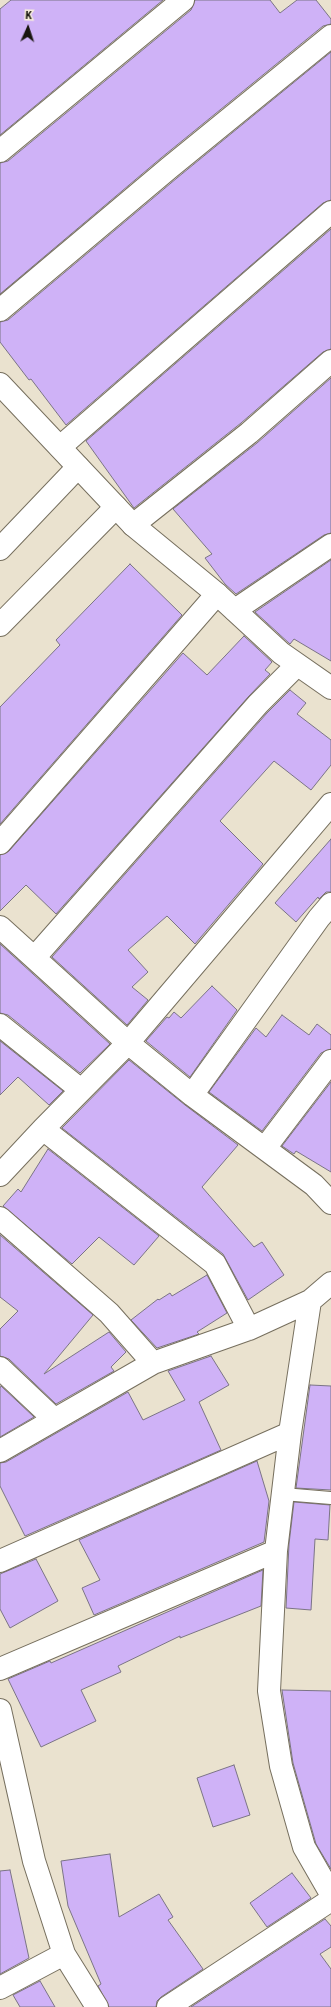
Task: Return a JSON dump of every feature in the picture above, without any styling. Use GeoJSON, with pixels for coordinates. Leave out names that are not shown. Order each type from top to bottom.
{"type":"FeatureCollection","features":[{"type":"Feature","properties":{"kind":"street"},"geometry":{"type":"LineString","coordinates":[[0,151],[183,0]]}},
{"type":"Feature","properties":{"kind":"street"},"geometry":{"type":"LineString","coordinates":[[0,310],[169,168],[331,36]]}},
{"type":"Feature","properties":{"kind":"street"},"geometry":{"type":"LineString","coordinates":[[60,447],[331,212]]}},
{"type":"Feature","properties":{"kind":"street"},"geometry":{"type":"LineString","coordinates":[[133,525],[249,433],[331,361]]}},
{"type":"Feature","properties":{"kind":"street"},"geometry":{"type":"LineString","coordinates":[[0,385],[133,525],[217,594],[281,653],[331,688]]}},
{"type":"Feature","properties":{"kind":"street"},"geometry":{"type":"LineString","coordinates":[[0,549],[78,467]]}},
{"type":"Feature","properties":{"kind":"street"},"geometry":{"type":"LineString","coordinates":[[0,625],[116,507]]}},
{"type":"Feature","properties":{"kind":"street"},"geometry":{"type":"LineString","coordinates":[[235,610],[331,545]]}},
{"type":"Feature","properties":{"kind":"street"},"geometry":{"type":"LineString","coordinates":[[0,843],[217,594]]}},
{"type":"Feature","properties":{"kind":"street"},"geometry":{"type":"LineString","coordinates":[[34,957],[258,704],[297,665]]}},
{"type":"Feature","properties":{"kind":"street"},"geometry":{"type":"LineString","coordinates":[[0,1175],[128,1043],[331,804]]}},
{"type":"Feature","properties":{"kind":"street"},"geometry":{"type":"LineString","coordinates":[[192,1095],[314,924],[331,904]]}},
{"type":"Feature","properties":{"kind":"street"},"geometry":{"type":"LineString","coordinates":[[0,927],[128,1043],[192,1095],[314,1185],[331,1203]]}},
{"type":"Feature","properties":{"kind":"street"},"geometry":{"type":"LineString","coordinates":[[0,1025],[81,1090]]}},
{"type":"Feature","properties":{"kind":"street"},"geometry":{"type":"LineString","coordinates":[[265,1148],[331,1061]]}},
{"type":"Feature","properties":{"kind":"street"},"geometry":{"type":"LineString","coordinates":[[43,1129],[215,1264],[249,1329]]}},
{"type":"Feature","properties":{"kind":"street"},"geometry":{"type":"LineString","coordinates":[[0,1218],[109,1313],[153,1362]]}},
{"type":"Feature","properties":{"kind":"street"},"geometry":{"type":"LineString","coordinates":[[0,1451],[153,1362],[249,1329],[310,1301],[331,1283]]}},
{"type":"Feature","properties":{"kind":"street"},"geometry":{"type":"LineString","coordinates":[[310,1301],[290,1433],[276,1551],[269,1691],[281,1766],[304,1847],[331,1894]]}},
{"type":"Feature","properties":{"kind":"street"},"geometry":{"type":"LineString","coordinates":[[0,1368],[54,1419]]}},
{"type":"Feature","properties":{"kind":"street"},"geometry":{"type":"LineString","coordinates":[[0,1561],[290,1433]]}},
{"type":"Feature","properties":{"kind":"street"},"geometry":{"type":"LineString","coordinates":[[0,1669],[276,1551]]}},
{"type":"Feature","properties":{"kind":"street"},"geometry":{"type":"LineString","coordinates":[[0,1710],[34,1861],[64,1954],[97,2007]]}},
{"type":"Feature","properties":{"kind":"street"},"geometry":{"type":"LineString","coordinates":[[168,2007],[331,1900]]}},
{"type":"Feature","properties":{"kind":"street"},"geometry":{"type":"LineString","coordinates":[[0,1988],[64,1954]]}},
{"type":"Feature","properties":{"kind":"lane"},"geometry":{"type":"LineString","coordinates":[[283,1494],[331,1498]]}},
{"type":"Feature","properties":{"kind":"building"},"geometry":{"type":"Polygon","coordinates":[[[11,0],[163,0],[0,135],[0,9],[11,0]]]}},
{"type":"Feature","properties":{"kind":"building"},"geometry":{"type":"Polygon","coordinates":[[[195,0],[270,0],[280,13],[297,0],[316,0],[331,19],[331,24],[323,26],[161,158],[0,294],[0,163],[8,161],[191,10],[195,0]]]}},
{"type":"Feature","properties":{"kind":"building"},"geometry":{"type":"Polygon","coordinates":[[[331,52],[331,200],[323,203],[66,425],[31,379],[29,380],[0,342],[0,322],[8,320],[177,178],[331,52]]]}},
{"type":"Feature","properties":{"kind":"building"},"geometry":{"type":"Polygon","coordinates":[[[331,229],[331,349],[323,352],[241,423],[134,508],[86,441],[331,229]]]}},
{"type":"Feature","properties":{"kind":"building"},"geometry":{"type":"Polygon","coordinates":[[[331,378],[331,533],[324,535],[236,594],[225,584],[205,558],[212,554],[173,509],[257,443],[331,378]]]}},
{"type":"Feature","properties":{"kind":"building"},"geometry":{"type":"Polygon","coordinates":[[[331,560],[331,661],[294,639],[290,644],[255,612],[331,560]]]}},
{"type":"Feature","properties":{"kind":"building"},"geometry":{"type":"Polygon","coordinates":[[[130,564],[182,615],[0,824],[0,707],[60,645],[56,640],[130,564]]]}},
{"type":"Feature","properties":{"kind":"building"},"geometry":{"type":"Polygon","coordinates":[[[244,636],[272,662],[265,670],[270,674],[56,914],[26,885],[0,911],[0,855],[9,851],[183,653],[207,675],[244,636]]]}},
{"type":"Feature","properties":{"kind":"building"},"geometry":{"type":"Polygon","coordinates":[[[290,690],[306,703],[297,714],[331,740],[331,765],[311,790],[274,761],[220,821],[263,864],[195,944],[167,916],[128,950],[148,972],[132,987],[148,1000],[127,1025],[52,957],[267,713],[290,690]]]}},
{"type":"Feature","properties":{"kind":"building"},"geometry":{"type":"Polygon","coordinates":[[[331,839],[331,892],[326,892],[319,899],[318,897],[296,922],[275,903],[331,839]]]}},
{"type":"Feature","properties":{"kind":"building"},"geometry":{"type":"Polygon","coordinates":[[[0,944],[110,1044],[80,1073],[8,1015],[0,1013],[0,944]]]}},
{"type":"Feature","properties":{"kind":"building"},"geometry":{"type":"Polygon","coordinates":[[[212,986],[237,1010],[190,1077],[146,1041],[167,1017],[169,1018],[174,1012],[181,1018],[212,986]]]}},
{"type":"Feature","properties":{"kind":"building"},"geometry":{"type":"Polygon","coordinates":[[[282,1015],[309,1035],[317,1024],[331,1035],[331,1049],[321,1053],[262,1131],[209,1092],[256,1028],[266,1037],[282,1015]]]}},
{"type":"Feature","properties":{"kind":"building"},"geometry":{"type":"Polygon","coordinates":[[[0,1041],[63,1091],[49,1105],[18,1077],[0,1095],[0,1041]]]}},
{"type":"Feature","properties":{"kind":"building"},"geometry":{"type":"Polygon","coordinates":[[[129,1060],[238,1145],[202,1187],[254,1247],[262,1242],[284,1275],[248,1300],[223,1254],[62,1128],[129,1060]]]}},
{"type":"Feature","properties":{"kind":"building"},"geometry":{"type":"Polygon","coordinates":[[[331,1082],[331,1172],[296,1151],[294,1154],[282,1146],[331,1082]]]}},
{"type":"Feature","properties":{"kind":"building"},"geometry":{"type":"Polygon","coordinates":[[[48,1149],[159,1236],[134,1265],[99,1237],[72,1264],[3,1206],[18,1189],[21,1192],[48,1149]]]}},
{"type":"Feature","properties":{"kind":"building"},"geometry":{"type":"Polygon","coordinates":[[[0,1235],[93,1315],[44,1374],[109,1332],[126,1352],[111,1367],[114,1371],[56,1404],[9,1359],[0,1356],[0,1329],[18,1311],[0,1297],[0,1235]]]}},
{"type":"Feature","properties":{"kind":"building"},"geometry":{"type":"Polygon","coordinates":[[[207,1275],[227,1313],[197,1332],[199,1334],[157,1348],[131,1320],[158,1299],[159,1300],[170,1293],[172,1296],[207,1275]]]}},
{"type":"Feature","properties":{"kind":"building"},"geometry":{"type":"Polygon","coordinates":[[[211,1356],[229,1385],[199,1402],[221,1450],[25,1536],[0,1486],[0,1463],[6,1462],[128,1392],[143,1420],[185,1400],[168,1371],[211,1356]]]}},
{"type":"Feature","properties":{"kind":"building"},"geometry":{"type":"Polygon","coordinates":[[[310,1385],[331,1386],[331,1490],[296,1488],[310,1385]]]}},
{"type":"Feature","properties":{"kind":"building"},"geometry":{"type":"Polygon","coordinates":[[[1,1386],[34,1417],[0,1437],[0,1388],[1,1386]]]}},
{"type":"Feature","properties":{"kind":"building"},"geometry":{"type":"Polygon","coordinates":[[[257,1461],[269,1501],[264,1542],[94,1615],[82,1588],[100,1580],[79,1540],[257,1461]]]}},
{"type":"Feature","properties":{"kind":"building"},"geometry":{"type":"Polygon","coordinates":[[[294,1502],[330,1505],[328,1540],[315,1539],[311,1610],[286,1608],[289,1544],[294,1502]]]}},
{"type":"Feature","properties":{"kind":"building"},"geometry":{"type":"Polygon","coordinates":[[[36,1559],[58,1601],[10,1628],[0,1609],[0,1574],[36,1559]]]}},
{"type":"Feature","properties":{"kind":"building"},"geometry":{"type":"Polygon","coordinates":[[[263,1570],[261,1606],[180,1638],[180,1636],[118,1666],[121,1672],[81,1690],[96,1721],[41,1747],[8,1679],[50,1661],[51,1663],[263,1570]]]}},
{"type":"Feature","properties":{"kind":"building"},"geometry":{"type":"Polygon","coordinates":[[[282,1690],[331,1691],[331,1869],[316,1844],[293,1763],[282,1690]]]}},
{"type":"Feature","properties":{"kind":"building"},"geometry":{"type":"Polygon","coordinates":[[[234,1765],[250,1815],[213,1827],[197,1778],[234,1765]]]}},
{"type":"Feature","properties":{"kind":"building"},"geometry":{"type":"Polygon","coordinates":[[[110,1854],[119,1917],[159,1894],[173,1917],[168,1920],[203,1969],[161,1997],[157,2001],[156,2007],[109,2007],[98,1986],[101,1984],[68,1906],[61,1861],[110,1854]]]}},
{"type":"Feature","properties":{"kind":"building"},"geometry":{"type":"Polygon","coordinates":[[[10,1870],[29,1958],[0,1974],[0,1871],[10,1870]]]}},
{"type":"Feature","properties":{"kind":"building"},"geometry":{"type":"Polygon","coordinates":[[[292,1873],[311,1898],[267,1927],[250,1903],[292,1873]]]}},
{"type":"Feature","properties":{"kind":"building"},"geometry":{"type":"Polygon","coordinates":[[[325,1919],[331,1926],[331,1947],[320,1954],[331,1969],[331,2007],[191,2007],[325,1919]]]}},
{"type":"Feature","properties":{"kind":"building"},"geometry":{"type":"Polygon","coordinates":[[[40,1981],[55,2007],[20,2007],[13,1995],[40,1981]]]}}]}
